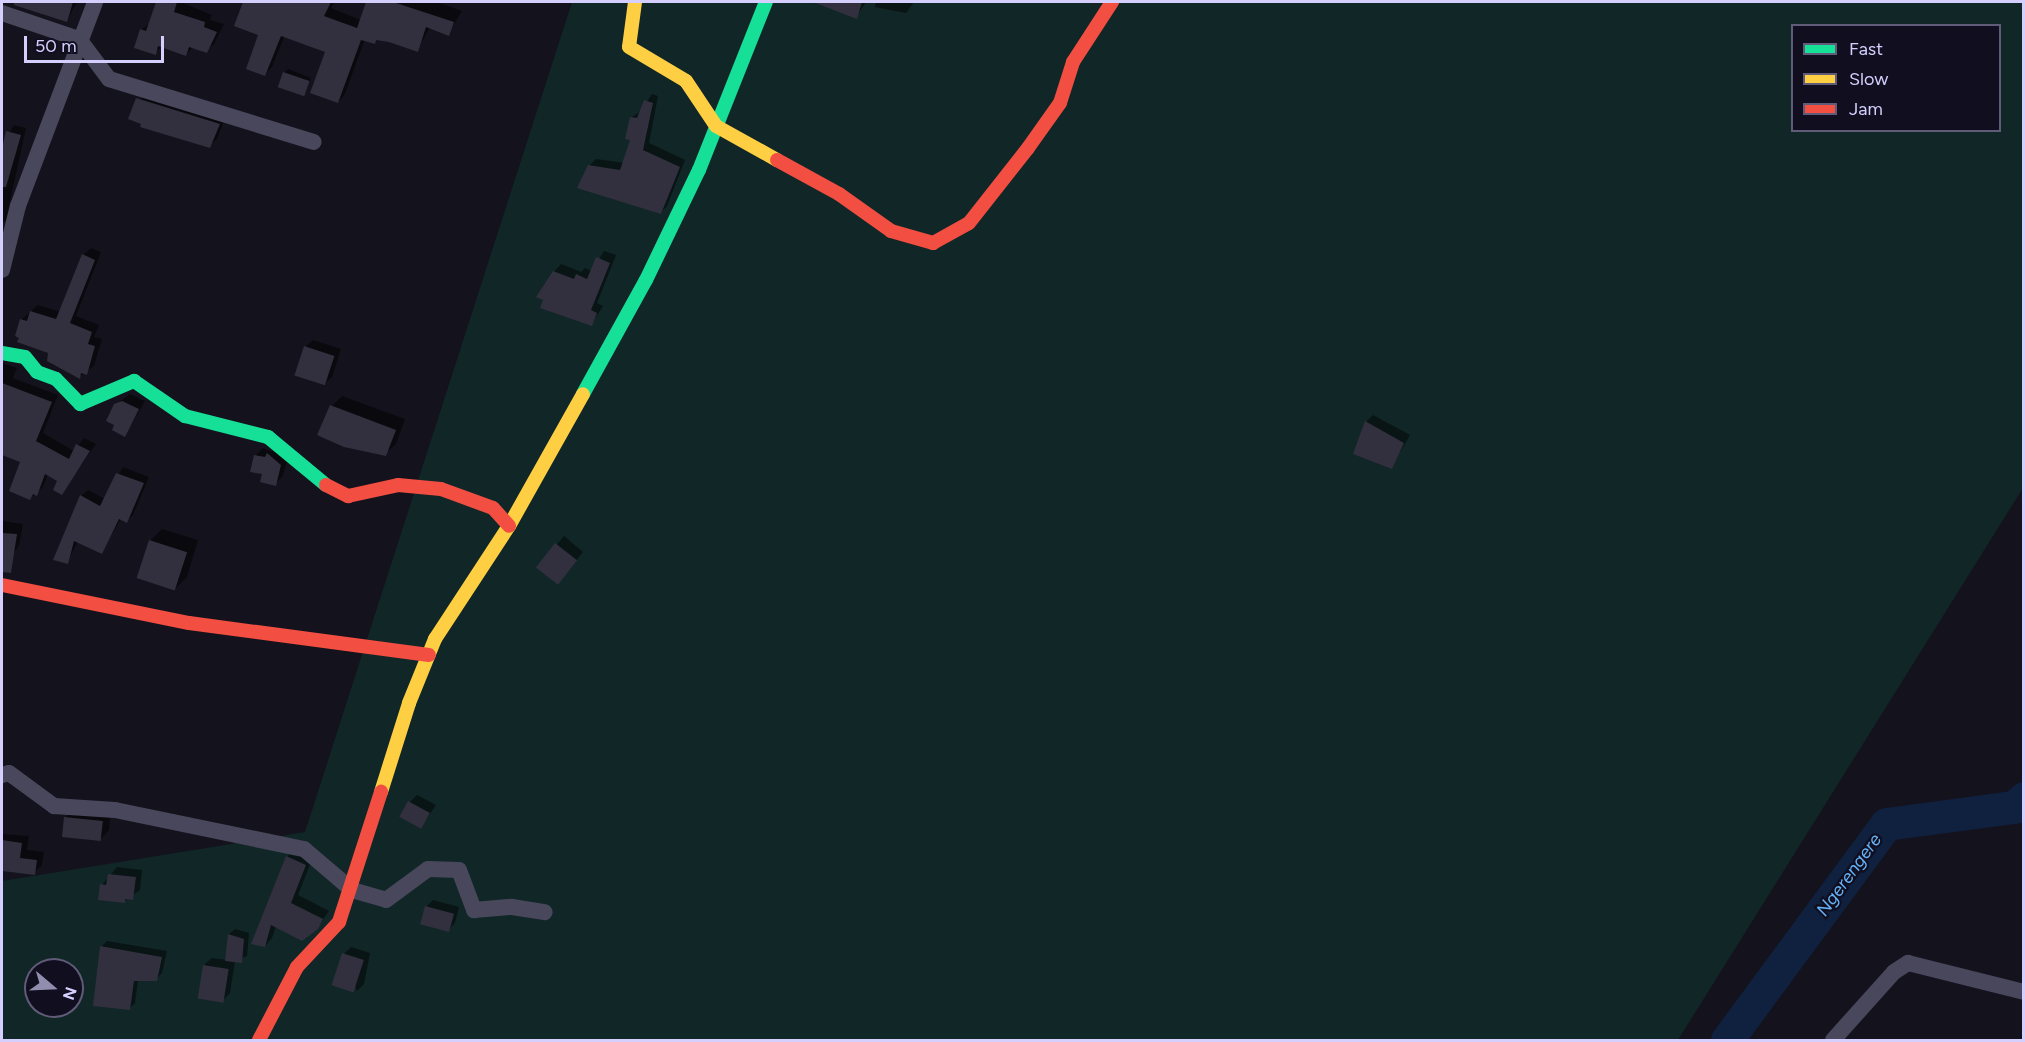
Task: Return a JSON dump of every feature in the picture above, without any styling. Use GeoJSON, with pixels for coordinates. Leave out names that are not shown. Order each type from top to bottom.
{"type":"FeatureCollection","features":[{"type":"Feature","properties":{"kind":"street"},"geometry":{"type":"LineString","coordinates":[[2,270],[18,206],[79,39],[95,2]]}},
{"type":"Feature","properties":{"kind":"street"},"geometry":{"type":"LineString","coordinates":[[635,2],[629,47],[686,81],[716,126],[839,194],[891,231],[933,243],[947,239],[969,223],[1060,103],[1073,62],[1112,2]]}},
{"type":"Feature","properties":{"kind":"street"},"geometry":{"type":"LineString","coordinates":[[259,1041],[297,967],[328,938],[352,891],[409,703],[429,655],[460,596],[508,526],[646,280],[716,126],[766,2]]}},
{"type":"Feature","properties":{"kind":"street"},"geometry":{"type":"LineString","coordinates":[[2,13],[79,39],[109,79],[314,142]]}},
{"type":"Feature","properties":{"kind":"street"},"geometry":{"type":"LineString","coordinates":[[2,353],[25,357],[37,372],[56,379],[80,404],[134,381],[186,416],[268,437],[332,490],[348,496],[371,494],[398,485],[441,489],[493,508],[508,526]]}},
{"type":"Feature","properties":{"kind":"street"},"geometry":{"type":"LineString","coordinates":[[2,585],[189,623],[429,655]]}},
{"type":"Feature","properties":{"kind":"street"},"geometry":{"type":"LineString","coordinates":[[2,775],[9,773],[54,806],[114,810],[304,849],[352,891],[386,900],[428,869],[459,870],[474,910],[512,907],[545,912]]}},
{"type":"Feature","properties":{"kind":"street"},"geometry":{"type":"LineString","coordinates":[[1833,1041],[1894,972],[1908,963],[2024,992]]}},
{"type":"Feature","properties":{"kind":"green space"},"geometry":{"type":"Polygon","coordinates":[[[572,2],[2023,2],[2023,488],[1678,1040],[2,1040],[2,881],[305,832],[572,2]]]}},
{"type":"Feature","properties":{"kind":"building"},"geometry":{"type":"Polygon","coordinates":[[[14,2],[73,2],[67,22],[14,5],[14,2]]]}},
{"type":"Feature","properties":{"kind":"building"},"geometry":{"type":"Polygon","coordinates":[[[156,2],[177,2],[174,12],[205,22],[204,27],[217,32],[207,53],[189,47],[186,56],[158,46],[156,55],[134,48],[140,29],[146,31],[156,2]]]}},
{"type":"Feature","properties":{"kind":"building"},"geometry":{"type":"Polygon","coordinates":[[[243,2],[331,2],[324,16],[357,28],[366,2],[393,2],[454,22],[449,36],[426,27],[418,52],[389,42],[376,40],[375,44],[361,40],[338,103],[310,93],[325,52],[281,36],[265,76],[246,69],[258,35],[234,26],[243,2]]]}},
{"type":"Feature","properties":{"kind":"building"},"geometry":{"type":"Polygon","coordinates":[[[813,2],[862,2],[857,19],[813,2]]]}},
{"type":"Feature","properties":{"kind":"building"},"geometry":{"type":"Polygon","coordinates":[[[283,72],[309,81],[304,96],[278,87],[283,72]]]}},
{"type":"Feature","properties":{"kind":"building"},"geometry":{"type":"Polygon","coordinates":[[[136,98],[220,124],[210,148],[140,127],[141,124],[128,119],[136,98]]]}},
{"type":"Feature","properties":{"kind":"building"},"geometry":{"type":"Polygon","coordinates":[[[644,100],[653,103],[643,150],[680,167],[661,214],[577,188],[588,165],[620,170],[630,140],[625,139],[630,117],[637,118],[644,100]]]}},
{"type":"Feature","properties":{"kind":"building"},"geometry":{"type":"Polygon","coordinates":[[[6,131],[21,135],[6,187],[2,187],[2,148],[6,131]]]}},
{"type":"Feature","properties":{"kind":"building"},"geometry":{"type":"Polygon","coordinates":[[[82,254],[95,260],[70,323],[92,332],[88,344],[95,346],[87,375],[81,373],[80,379],[47,361],[48,353],[17,342],[19,338],[15,336],[20,319],[27,321],[30,311],[56,319],[82,254]]]}},
{"type":"Feature","properties":{"kind":"building"},"geometry":{"type":"Polygon","coordinates":[[[596,257],[610,263],[591,310],[597,313],[592,326],[540,308],[543,300],[536,297],[553,271],[574,279],[576,274],[587,279],[596,257]]]}},
{"type":"Feature","properties":{"kind":"building"},"geometry":{"type":"Polygon","coordinates":[[[304,346],[334,356],[325,385],[294,375],[304,346]]]}},
{"type":"Feature","properties":{"kind":"building"},"geometry":{"type":"Polygon","coordinates":[[[2,383],[52,402],[36,441],[69,459],[76,444],[90,451],[62,495],[53,490],[57,481],[45,474],[37,496],[33,494],[30,500],[9,491],[20,462],[2,455],[2,383]]]}},
{"type":"Feature","properties":{"kind":"building"},"geometry":{"type":"Polygon","coordinates":[[[122,401],[139,409],[125,437],[112,430],[114,425],[106,421],[114,404],[122,401]]]}},
{"type":"Feature","properties":{"kind":"building"},"geometry":{"type":"Polygon","coordinates":[[[330,405],[396,430],[386,456],[344,447],[317,435],[330,405]]]}},
{"type":"Feature","properties":{"kind":"building"},"geometry":{"type":"Polygon","coordinates":[[[1365,421],[1404,443],[1392,469],[1353,454],[1365,421]]]}},
{"type":"Feature","properties":{"kind":"building"},"geometry":{"type":"Polygon","coordinates":[[[267,453],[281,465],[276,486],[260,482],[262,474],[250,472],[254,455],[265,457],[267,453]]]}},
{"type":"Feature","properties":{"kind":"building"},"geometry":{"type":"Polygon","coordinates":[[[116,473],[144,483],[127,523],[119,519],[102,554],[74,541],[68,564],[53,560],[80,495],[100,506],[116,473]]]}},
{"type":"Feature","properties":{"kind":"building"},"geometry":{"type":"Polygon","coordinates":[[[2,533],[17,534],[11,573],[2,572],[2,533]]]}},
{"type":"Feature","properties":{"kind":"building"},"geometry":{"type":"Polygon","coordinates":[[[149,540],[187,552],[175,590],[137,578],[149,540]]]}},
{"type":"Feature","properties":{"kind":"building"},"geometry":{"type":"Polygon","coordinates":[[[555,543],[577,560],[558,585],[536,567],[555,543]]]}},
{"type":"Feature","properties":{"kind":"building"},"geometry":{"type":"Polygon","coordinates":[[[408,801],[430,813],[421,829],[399,817],[408,801]]]}},
{"type":"Feature","properties":{"kind":"building"},"geometry":{"type":"Polygon","coordinates":[[[64,817],[103,821],[101,841],[62,837],[64,817]]]}},
{"type":"Feature","properties":{"kind":"building"},"geometry":{"type":"Polygon","coordinates":[[[2,840],[22,843],[20,858],[37,860],[35,875],[2,871],[2,840]]]}},
{"type":"Feature","properties":{"kind":"building"},"geometry":{"type":"Polygon","coordinates":[[[286,856],[306,865],[291,903],[323,919],[318,929],[302,941],[271,925],[265,947],[251,944],[286,856]]]}},
{"type":"Feature","properties":{"kind":"building"},"geometry":{"type":"Polygon","coordinates":[[[108,874],[136,877],[133,900],[125,899],[125,903],[98,900],[100,884],[106,885],[108,874]]]}},
{"type":"Feature","properties":{"kind":"building"},"geometry":{"type":"Polygon","coordinates":[[[425,906],[454,914],[449,932],[420,924],[425,906]]]}},
{"type":"Feature","properties":{"kind":"building"},"geometry":{"type":"Polygon","coordinates":[[[228,934],[244,939],[242,963],[225,961],[228,934]]]}},
{"type":"Feature","properties":{"kind":"building"},"geometry":{"type":"Polygon","coordinates":[[[100,946],[162,957],[157,981],[134,981],[130,1010],[93,1006],[100,946]]]}},
{"type":"Feature","properties":{"kind":"building"},"geometry":{"type":"Polygon","coordinates":[[[342,953],[364,960],[353,992],[331,985],[342,953]]]}},
{"type":"Feature","properties":{"kind":"building"},"geometry":{"type":"Polygon","coordinates":[[[203,965],[229,969],[223,1003],[198,999],[203,965]]]}},
{"type":"Feature","properties":{"kind":"waterway","name":"Ngerengere"},"geometry":{"type":"LineString","coordinates":[[1727,1040],[1886,824],[2014,807],[2024,798]]}},
{"type":"Feature","properties":{"kind":"traffic: fast"},"geometry":{"type":"LineString","coordinates":[[583,394],[646,280],[699,170],[766,2]]}},
{"type":"Feature","properties":{"kind":"traffic: fast"},"geometry":{"type":"LineString","coordinates":[[2,353],[25,357],[37,372],[56,379],[80,404],[134,381],[185,416],[268,437],[326,485]]}},
{"type":"Feature","properties":{"kind":"traffic: slow"},"geometry":{"type":"LineString","coordinates":[[635,2],[629,47],[686,81],[716,126],[777,160]]}},
{"type":"Feature","properties":{"kind":"traffic: slow"},"geometry":{"type":"LineString","coordinates":[[381,792],[409,703],[435,639],[509,526],[583,394]]}},
{"type":"Feature","properties":{"kind":"traffic: jam"},"geometry":{"type":"LineString","coordinates":[[777,160],[839,194],[891,231],[933,243],[969,223],[1028,148],[1060,103],[1073,62],[1112,2]]}},
{"type":"Feature","properties":{"kind":"traffic: jam"},"geometry":{"type":"LineString","coordinates":[[326,485],[348,496],[398,485],[441,489],[493,508],[509,526]]}},
{"type":"Feature","properties":{"kind":"traffic: jam"},"geometry":{"type":"LineString","coordinates":[[2,585],[189,623],[429,655]]}},
{"type":"Feature","properties":{"kind":"traffic: jam"},"geometry":{"type":"LineString","coordinates":[[259,1040],[297,967],[339,922],[381,792]]}}]}
